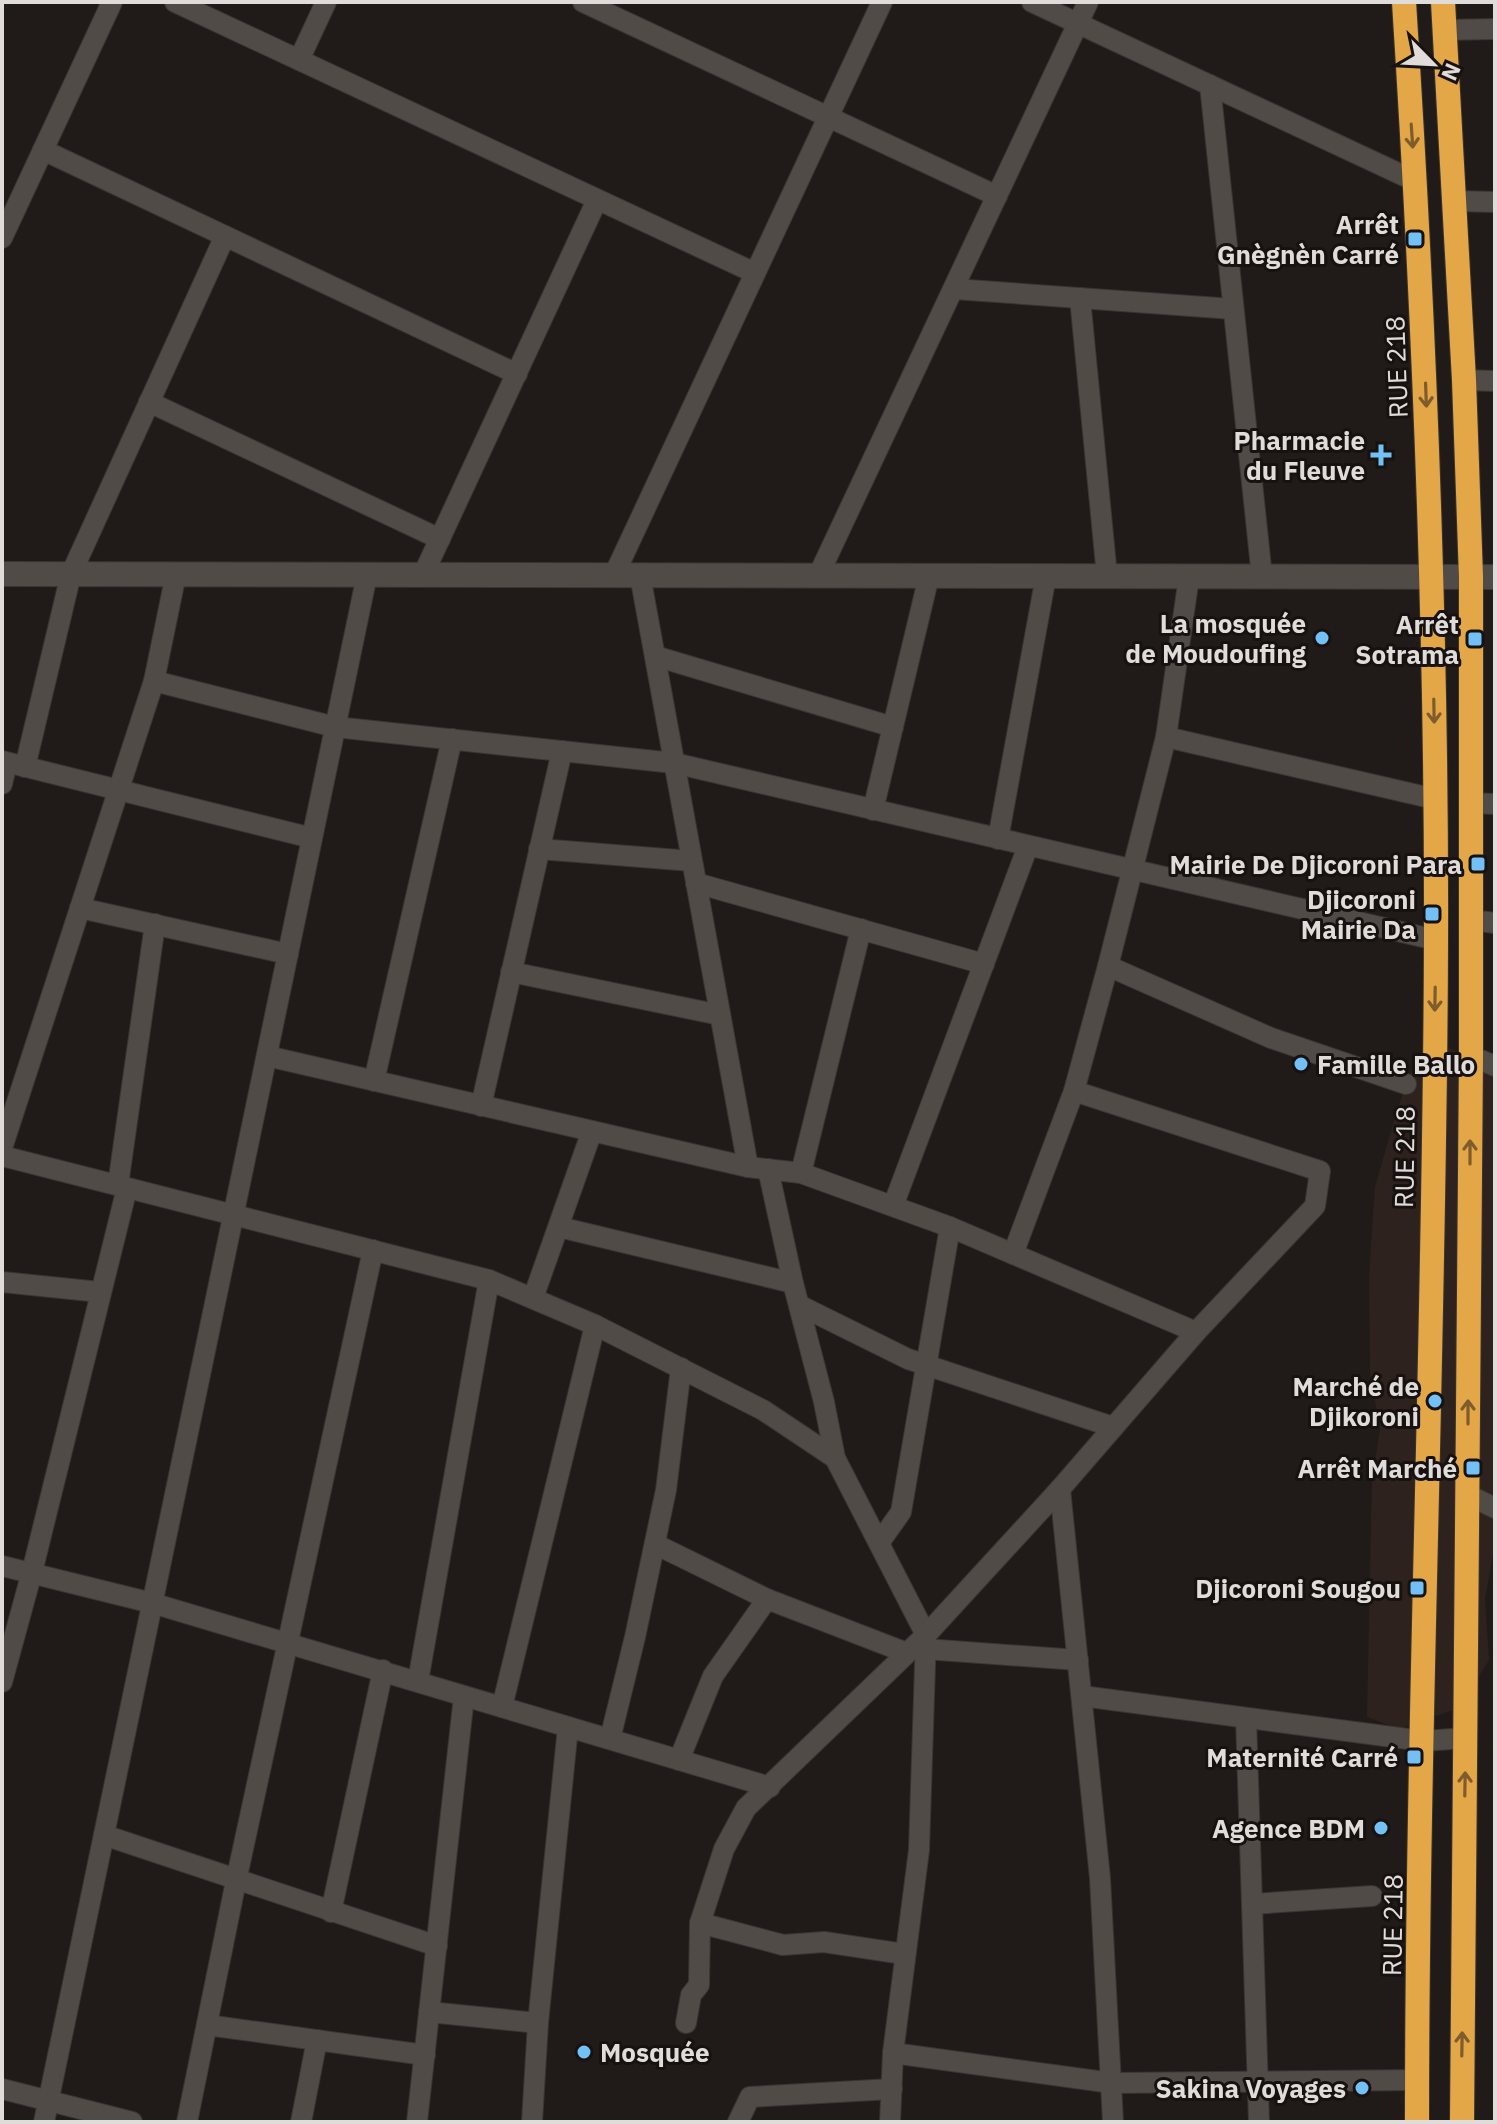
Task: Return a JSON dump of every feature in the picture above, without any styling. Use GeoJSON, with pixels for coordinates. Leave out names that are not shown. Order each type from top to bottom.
{"type":"FeatureCollection","features":[{"type":"Feature","properties":{"kind":"highway","name":"RUE 218"},"geometry":{"type":"LineString","coordinates":[[1404,2],[1432,577],[1436,940],[1417,2122]]}},
{"type":"Feature","properties":{"kind":"highway"},"geometry":{"type":"LineString","coordinates":[[1443,2],[1464,380],[1483,577],[1483,921],[1471,1056],[1462,2122]]}},
{"type":"Feature","properties":{"kind":"street"},"geometry":{"type":"LineString","coordinates":[[2,238],[112,2]]}},
{"type":"Feature","properties":{"kind":"street"},"geometry":{"type":"LineString","coordinates":[[175,2],[755,273]]}},
{"type":"Feature","properties":{"kind":"street"},"geometry":{"type":"LineString","coordinates":[[299,60],[326,2]]}},
{"type":"Feature","properties":{"kind":"street"},"geometry":{"type":"LineString","coordinates":[[583,2],[997,196]]}},
{"type":"Feature","properties":{"kind":"street"},"geometry":{"type":"LineString","coordinates":[[614,575],[882,2]]}},
{"type":"Feature","properties":{"kind":"street"},"geometry":{"type":"LineString","coordinates":[[1032,2],[1415,181]]}},
{"type":"Feature","properties":{"kind":"street"},"geometry":{"type":"LineString","coordinates":[[818,576],[1088,2]]}},
{"type":"Feature","properties":{"kind":"street"},"geometry":{"type":"LineString","coordinates":[[1445,30],[1495,29]]}},
{"type":"Feature","properties":{"kind":"street"},"geometry":{"type":"LineString","coordinates":[[1210,85],[1262,577]]}},
{"type":"Feature","properties":{"kind":"street"},"geometry":{"type":"LineString","coordinates":[[43,150],[517,374]]}},
{"type":"Feature","properties":{"kind":"street"},"geometry":{"type":"LineString","coordinates":[[423,575],[597,200]]}},
{"type":"Feature","properties":{"kind":"street"},"geometry":{"type":"LineString","coordinates":[[1455,201],[1495,202]]}},
{"type":"Feature","properties":{"kind":"street"},"geometry":{"type":"LineString","coordinates":[[2,784],[71,574],[225,236]]}},
{"type":"Feature","properties":{"kind":"street"},"geometry":{"type":"LineString","coordinates":[[954,289],[1233,309]]}},
{"type":"Feature","properties":{"kind":"street"},"geometry":{"type":"LineString","coordinates":[[1080,298],[1107,576]]}},
{"type":"Feature","properties":{"kind":"street"},"geometry":{"type":"LineString","coordinates":[[1464,380],[1495,381]]}},
{"type":"Feature","properties":{"kind":"street"},"geometry":{"type":"LineString","coordinates":[[149,402],[440,539]]}},
{"type":"Feature","properties":{"kind":"street"},"geometry":{"type":"LineString","coordinates":[[2,574],[1483,577]]}},
{"type":"Feature","properties":{"kind":"street"},"geometry":{"type":"LineString","coordinates":[[2,1148],[154,681],[176,574]]}},
{"type":"Feature","properties":{"kind":"street"},"geometry":{"type":"LineString","coordinates":[[44,2122],[367,575]]}},
{"type":"Feature","properties":{"kind":"street"},"geometry":{"type":"LineString","coordinates":[[640,575],[720,1015],[758,1168],[799,1305],[835,1458],[879,1543],[919,1646],[919,1850],[893,2053],[890,2122]]}},
{"type":"Feature","properties":{"kind":"street"},"geometry":{"type":"LineString","coordinates":[[873,810],[929,576]]}},
{"type":"Feature","properties":{"kind":"street"},"geometry":{"type":"LineString","coordinates":[[998,839],[1046,576]]}},
{"type":"Feature","properties":{"kind":"street"},"geometry":{"type":"LineString","coordinates":[[1013,1254],[1074,1091],[1108,966],[1166,737],[1189,577]]}},
{"type":"Feature","properties":{"kind":"street"},"geometry":{"type":"LineString","coordinates":[[655,656],[893,727]]}},
{"type":"Feature","properties":{"kind":"street"},"geometry":{"type":"LineString","coordinates":[[154,681],[335,727],[674,763],[1436,940]]}},
{"type":"Feature","properties":{"kind":"street"},"geometry":{"type":"LineString","coordinates":[[1166,737],[1435,799]]}},
{"type":"Feature","properties":{"kind":"street"},"geometry":{"type":"LineString","coordinates":[[374,1081],[452,739]]}},
{"type":"Feature","properties":{"kind":"street"},"geometry":{"type":"LineString","coordinates":[[481,1106],[562,751]]}},
{"type":"Feature","properties":{"kind":"street"},"geometry":{"type":"LineString","coordinates":[[11,764],[312,838]]}},
{"type":"Feature","properties":{"kind":"street"},"geometry":{"type":"LineString","coordinates":[[893,1206],[1028,846]]}},
{"type":"Feature","properties":{"kind":"street"},"geometry":{"type":"LineString","coordinates":[[539,849],[692,861]]}},
{"type":"Feature","properties":{"kind":"street"},"geometry":{"type":"LineString","coordinates":[[696,883],[984,964]]}},
{"type":"Feature","properties":{"kind":"street"},"geometry":{"type":"LineString","coordinates":[[80,908],[288,954]]}},
{"type":"Feature","properties":{"kind":"street"},"geometry":{"type":"LineString","coordinates":[[2,1682],[100,1292],[122,1186],[155,924]]}},
{"type":"Feature","properties":{"kind":"street"},"geometry":{"type":"LineString","coordinates":[[801,1173],[861,929]]}},
{"type":"Feature","properties":{"kind":"street"},"geometry":{"type":"LineString","coordinates":[[1108,966],[1271,1038],[1406,1084]]}},
{"type":"Feature","properties":{"kind":"street"},"geometry":{"type":"LineString","coordinates":[[511,972],[720,1015]]}},
{"type":"Feature","properties":{"kind":"street"},"geometry":{"type":"LineString","coordinates":[[267,1056],[758,1168],[801,1173],[950,1227],[1196,1332]]}},
{"type":"Feature","properties":{"kind":"street"},"geometry":{"type":"LineString","coordinates":[[1471,1056],[1495,1066]]}},
{"type":"Feature","properties":{"kind":"street"},"geometry":{"type":"LineString","coordinates":[[686,2023],[691,1995],[699,1985],[700,1923],[724,1849],[746,1808],[919,1646],[1196,1332],[1315,1206],[1320,1171],[1074,1091]]}},
{"type":"Feature","properties":{"kind":"street"},"geometry":{"type":"LineString","coordinates":[[533,1298],[592,1131]]}},
{"type":"Feature","properties":{"kind":"street"},"geometry":{"type":"LineString","coordinates":[[2,1156],[489,1280],[595,1325],[763,1410],[835,1458]]}},
{"type":"Feature","properties":{"kind":"street"},"geometry":{"type":"LineString","coordinates":[[559,1227],[793,1283]]}},
{"type":"Feature","properties":{"kind":"street"},"geometry":{"type":"LineString","coordinates":[[879,1543],[901,1512],[950,1227]]}},
{"type":"Feature","properties":{"kind":"street"},"geometry":{"type":"LineString","coordinates":[[187,2122],[373,1250]]}},
{"type":"Feature","properties":{"kind":"street"},"geometry":{"type":"LineString","coordinates":[[418,1681],[489,1280]]}},
{"type":"Feature","properties":{"kind":"street"},"geometry":{"type":"LineString","coordinates":[[2,1282],[100,1292]]}},
{"type":"Feature","properties":{"kind":"street"},"geometry":{"type":"LineString","coordinates":[[799,1305],[908,1359],[1113,1427]]}},
{"type":"Feature","properties":{"kind":"street"},"geometry":{"type":"LineString","coordinates":[[502,1707],[595,1325]]}},
{"type":"Feature","properties":{"kind":"street"},"geometry":{"type":"LineString","coordinates":[[610,1739],[666,1490],[681,1368]]}},
{"type":"Feature","properties":{"kind":"street"},"geometry":{"type":"LineString","coordinates":[[1060,1489],[1100,1878],[1113,2122]]}},
{"type":"Feature","properties":{"kind":"street"},"geometry":{"type":"LineString","coordinates":[[1468,1495],[1495,1508]]}},
{"type":"Feature","properties":{"kind":"street"},"geometry":{"type":"LineString","coordinates":[[655,1544],[767,1599],[919,1646],[1078,1660]]}},
{"type":"Feature","properties":{"kind":"street"},"geometry":{"type":"LineString","coordinates":[[2,1566],[152,1603],[770,1787]]}},
{"type":"Feature","properties":{"kind":"street"},"geometry":{"type":"LineString","coordinates":[[679,1760],[713,1676],[767,1599]]}},
{"type":"Feature","properties":{"kind":"street"},"geometry":{"type":"LineString","coordinates":[[331,1912],[383,1670]]}},
{"type":"Feature","properties":{"kind":"street"},"geometry":{"type":"LineString","coordinates":[[417,2122],[464,1696]]}},
{"type":"Feature","properties":{"kind":"street"},"geometry":{"type":"LineString","coordinates":[[1082,1696],[1423,1741],[1466,1738]]}},
{"type":"Feature","properties":{"kind":"street"},"geometry":{"type":"LineString","coordinates":[[1246,1718],[1259,2122]]}},
{"type":"Feature","properties":{"kind":"street"},"geometry":{"type":"LineString","coordinates":[[532,2122],[538,2023],[568,1727]]}},
{"type":"Feature","properties":{"kind":"street"},"geometry":{"type":"LineString","coordinates":[[104,1835],[437,1946]]}},
{"type":"Feature","properties":{"kind":"street"},"geometry":{"type":"LineString","coordinates":[[1252,1904],[1372,1896]]}},
{"type":"Feature","properties":{"kind":"street"},"geometry":{"type":"LineString","coordinates":[[700,1923],[783,1945],[824,1942],[904,1954]]}},
{"type":"Feature","properties":{"kind":"street"},"geometry":{"type":"LineString","coordinates":[[429,2012],[538,2023]]}},
{"type":"Feature","properties":{"kind":"street"},"geometry":{"type":"LineString","coordinates":[[207,2025],[425,2055]]}},
{"type":"Feature","properties":{"kind":"street"},"geometry":{"type":"LineString","coordinates":[[301,2122],[317,2040]]}},
{"type":"Feature","properties":{"kind":"street"},"geometry":{"type":"LineString","coordinates":[[893,2053],[1112,2083],[1417,2080]]}},
{"type":"Feature","properties":{"kind":"street"},"geometry":{"type":"LineString","coordinates":[[2,2089],[132,2122]]}},
{"type":"Feature","properties":{"kind":"street"},"geometry":{"type":"LineString","coordinates":[[738,2122],[750,2097],[892,2089]]}},
{"type":"Feature","properties":{"kind":"shaded area","name":"Marché de Djikoroni"},"geometry":{"type":"Polygon","coordinates":[[[1446,1047],[1495,1067],[1495,1543],[1485,1599],[1489,1660],[1459,1708],[1399,1729],[1367,1717],[1372,1479],[1380,1430],[1370,1372],[1369,1277],[1375,1187],[1398,1107],[1417,1056],[1446,1047]]]}},
{"type":"Feature","properties":{"kind":"place","name":"Arrêt Gnègnèn Carré"},"geometry":{"type":"Point","coordinates":[1415,239]}},
{"type":"Feature","properties":{"kind":"place","name":"Pharmacie du Fleuve"},"geometry":{"type":"Point","coordinates":[1381,455]}},
{"type":"Feature","properties":{"kind":"place","name":"La mosquée de Moudoufing"},"geometry":{"type":"Point","coordinates":[1322,638]}},
{"type":"Feature","properties":{"kind":"place","name":"Arrêt Sotrama"},"geometry":{"type":"Point","coordinates":[1475,639]}},
{"type":"Feature","properties":{"kind":"place","name":"Mairie De Djicoroni Para"},"geometry":{"type":"Point","coordinates":[1478,864]}},
{"type":"Feature","properties":{"kind":"place","name":"Djicoroni Mairie Da"},"geometry":{"type":"Point","coordinates":[1432,914]}},
{"type":"Feature","properties":{"kind":"place","name":"Famille Ballo"},"geometry":{"type":"Point","coordinates":[1301,1064]}},
{"type":"Feature","properties":{"kind":"place","name":"Marché de Djikoroni"},"geometry":{"type":"Point","coordinates":[1435,1401]}},
{"type":"Feature","properties":{"kind":"place","name":"Arrêt Marché"},"geometry":{"type":"Point","coordinates":[1473,1468]}},
{"type":"Feature","properties":{"kind":"place","name":"Djicoroni Sougou"},"geometry":{"type":"Point","coordinates":[1417,1588]}},
{"type":"Feature","properties":{"kind":"place","name":"Maternité Carré"},"geometry":{"type":"Point","coordinates":[1414,1757]}},
{"type":"Feature","properties":{"kind":"place","name":"Agence BDM"},"geometry":{"type":"Point","coordinates":[1381,1828]}},
{"type":"Feature","properties":{"kind":"place","name":"Mosquée"},"geometry":{"type":"Point","coordinates":[584,2052]}},
{"type":"Feature","properties":{"kind":"place","name":"Sakina Voyages"},"geometry":{"type":"Point","coordinates":[1362,2088]}}]}
